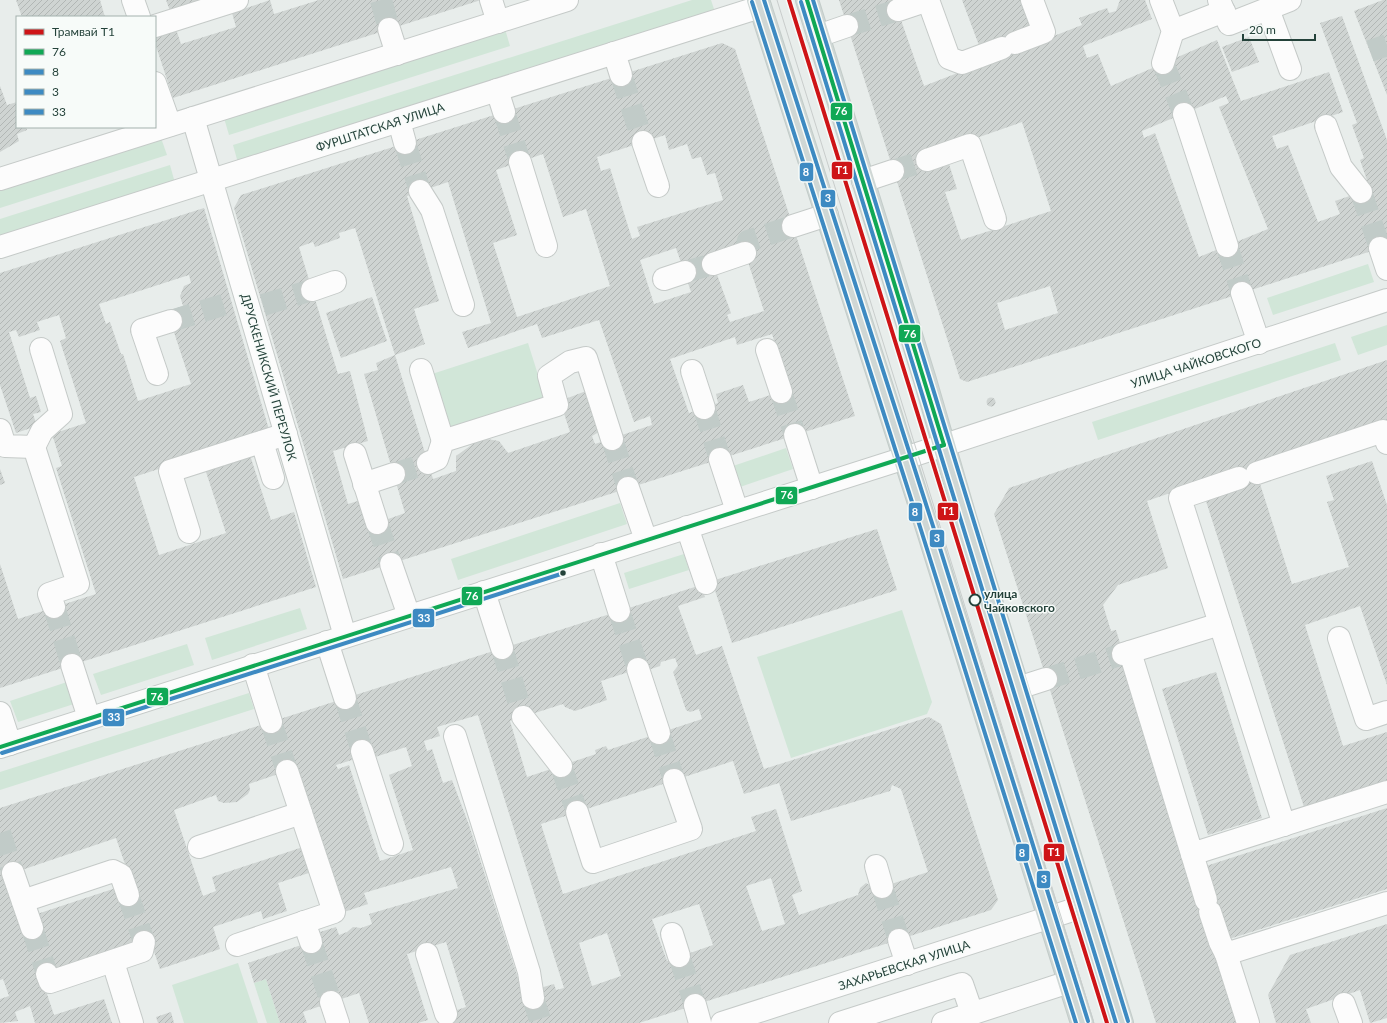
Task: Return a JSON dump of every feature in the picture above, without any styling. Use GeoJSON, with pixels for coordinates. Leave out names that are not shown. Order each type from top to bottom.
{"type":"FeatureCollection","features":[{"type":"Feature","properties":{"kind":"main road"},"geometry":{"type":"LineString","coordinates":[[807,0],[1122,1023]]}},
{"type":"Feature","properties":{"kind":"main road"},"geometry":{"type":"LineString","coordinates":[[759,4],[905,458],[1082,1023]]}},
{"type":"Feature","properties":{"kind":"street"},"geometry":{"type":"LineString","coordinates":[[133,0],[139,16]]}},
{"type":"Feature","properties":{"kind":"street"},"geometry":{"type":"LineString","coordinates":[[156,26],[236,0]]}},
{"type":"Feature","properties":{"kind":"street"},"geometry":{"type":"LineString","coordinates":[[491,0],[498,22]]}},
{"type":"Feature","properties":{"kind":"street"},"geometry":{"type":"LineString","coordinates":[[0,179],[567,0]]}},
{"type":"Feature","properties":{"kind":"street"},"geometry":{"type":"LineString","coordinates":[[898,10],[928,0],[950,58],[962,63],[1044,32],[1032,0]]}},
{"type":"Feature","properties":{"kind":"street"},"geometry":{"type":"LineString","coordinates":[[1161,0],[1174,31],[1163,63]]}},
{"type":"Feature","properties":{"kind":"street"},"geometry":{"type":"LineString","coordinates":[[1174,31],[1222,6],[1229,24],[1290,0]]}},
{"type":"Feature","properties":{"kind":"street","name":"ФУРШТАТСКАЯ УЛИЦА"},"geometry":{"type":"LineString","coordinates":[[0,248],[614,53],[759,4]]}},
{"type":"Feature","properties":{"kind":"street"},"geometry":{"type":"LineString","coordinates":[[1268,9],[1290,69]]}},
{"type":"Feature","properties":{"kind":"street"},"geometry":{"type":"LineString","coordinates":[[818,36],[847,26]]}},
{"type":"Feature","properties":{"kind":"street"},"geometry":{"type":"LineString","coordinates":[[390,29],[397,54]]}},
{"type":"Feature","properties":{"kind":"street"},"geometry":{"type":"LineString","coordinates":[[614,53],[621,75]]}},
{"type":"Feature","properties":{"kind":"street"},"geometry":{"type":"LineString","coordinates":[[156,86],[170,125]]}},
{"type":"Feature","properties":{"kind":"street"},"geometry":{"type":"LineString","coordinates":[[496,90],[504,112]]}},
{"type":"Feature","properties":{"kind":"street"},"geometry":{"type":"LineString","coordinates":[[1184,114],[1227,246]]}},
{"type":"Feature","properties":{"kind":"street","name":"ДРУСКЕНИКСКИЙ ПЕРЕУЛОК"},"geometry":{"type":"LineString","coordinates":[[193,118],[286,434],[336,639],[345,698]]}},
{"type":"Feature","properties":{"kind":"street"},"geometry":{"type":"LineString","coordinates":[[399,121],[405,143]]}},
{"type":"Feature","properties":{"kind":"street"},"geometry":{"type":"LineString","coordinates":[[1326,126],[1341,167],[1361,192]]}},
{"type":"Feature","properties":{"kind":"street"},"geometry":{"type":"LineString","coordinates":[[643,142],[658,186]]}},
{"type":"Feature","properties":{"kind":"street"},"geometry":{"type":"LineString","coordinates":[[927,160],[970,145],[995,219]]}},
{"type":"Feature","properties":{"kind":"street"},"geometry":{"type":"LineString","coordinates":[[520,162],[546,246]]}},
{"type":"Feature","properties":{"kind":"street"},"geometry":{"type":"LineString","coordinates":[[863,181],[893,171]]}},
{"type":"Feature","properties":{"kind":"street"},"geometry":{"type":"LineString","coordinates":[[420,191],[432,210],[463,305]]}},
{"type":"Feature","properties":{"kind":"street"},"geometry":{"type":"LineString","coordinates":[[793,226],[827,215]]}},
{"type":"Feature","properties":{"kind":"street"},"geometry":{"type":"LineString","coordinates":[[1380,248],[1387,270]]}},
{"type":"Feature","properties":{"kind":"street"},"geometry":{"type":"LineString","coordinates":[[713,264],[744,253]]}},
{"type":"Feature","properties":{"kind":"street"},"geometry":{"type":"LineString","coordinates":[[664,279],[685,272]]}},
{"type":"Feature","properties":{"kind":"street"},"geometry":{"type":"LineString","coordinates":[[312,290],[335,282]]}},
{"type":"Feature","properties":{"kind":"street"},"geometry":{"type":"LineString","coordinates":[[1242,293],[1258,343]]}},
{"type":"Feature","properties":{"kind":"street","name":"УЛИЦА ЧАЙКОВСКОГО"},"geometry":{"type":"LineString","coordinates":[[5,745],[812,488],[1387,300]]}},
{"type":"Feature","properties":{"kind":"street"},"geometry":{"type":"LineString","coordinates":[[156,374],[142,330],[171,321]]}},
{"type":"Feature","properties":{"kind":"street"},"geometry":{"type":"LineString","coordinates":[[41,349],[61,414],[42,431],[34,447],[78,584],[49,594],[54,607]]}},
{"type":"Feature","properties":{"kind":"street"},"geometry":{"type":"LineString","coordinates":[[767,350],[781,392]]}},
{"type":"Feature","properties":{"kind":"street"},"geometry":{"type":"LineString","coordinates":[[443,441],[557,405],[549,376],[570,362],[586,358],[612,439]]}},
{"type":"Feature","properties":{"kind":"street"},"geometry":{"type":"LineString","coordinates":[[421,370],[443,441],[437,459],[428,463]]}},
{"type":"Feature","properties":{"kind":"street"},"geometry":{"type":"LineString","coordinates":[[692,371],[704,408]]}},
{"type":"Feature","properties":{"kind":"street"},"geometry":{"type":"LineString","coordinates":[[0,430],[5,446],[34,447]]}},
{"type":"Feature","properties":{"kind":"street"},"geometry":{"type":"LineString","coordinates":[[1284,824],[1180,498],[1383,431],[1387,443]]}},
{"type":"Feature","properties":{"kind":"street"},"geometry":{"type":"LineString","coordinates":[[189,532],[170,471],[286,434]]}},
{"type":"Feature","properties":{"kind":"street"},"geometry":{"type":"LineString","coordinates":[[795,435],[812,488]]}},
{"type":"Feature","properties":{"kind":"street"},"geometry":{"type":"LineString","coordinates":[[262,442],[273,478]]}},
{"type":"Feature","properties":{"kind":"street"},"geometry":{"type":"LineString","coordinates":[[355,454],[377,523]]}},
{"type":"Feature","properties":{"kind":"street"},"geometry":{"type":"LineString","coordinates":[[720,459],[737,511]]}},
{"type":"Feature","properties":{"kind":"street"},"geometry":{"type":"LineString","coordinates":[[364,484],[394,474]]}},
{"type":"Feature","properties":{"kind":"street"},"geometry":{"type":"LineString","coordinates":[[628,488],[646,540]]}},
{"type":"Feature","properties":{"kind":"street"},"geometry":{"type":"LineString","coordinates":[[687,527],[706,583]]}},
{"type":"Feature","properties":{"kind":"street"},"geometry":{"type":"LineString","coordinates":[[601,554],[619,611]]}},
{"type":"Feature","properties":{"kind":"street"},"geometry":{"type":"LineString","coordinates":[[391,564],[409,616]]}},
{"type":"Feature","properties":{"kind":"street"},"geometry":{"type":"LineString","coordinates":[[484,592],[502,648]]}},
{"type":"Feature","properties":{"kind":"street"},"geometry":{"type":"LineString","coordinates":[[1220,624],[1127,653],[1208,906],[1220,942],[1226,954],[1248,1023]]}},
{"type":"Feature","properties":{"kind":"street"},"geometry":{"type":"LineString","coordinates":[[1339,638],[1366,719],[1387,712]]}},
{"type":"Feature","properties":{"kind":"street"},"geometry":{"type":"LineString","coordinates":[[72,665],[89,718]]}},
{"type":"Feature","properties":{"kind":"street"},"geometry":{"type":"LineString","coordinates":[[253,666],[271,722]]}},
{"type":"Feature","properties":{"kind":"street"},"geometry":{"type":"LineString","coordinates":[[638,669],[659,733]]}},
{"type":"Feature","properties":{"kind":"street"},"geometry":{"type":"LineString","coordinates":[[1018,688],[1046,678]]}},
{"type":"Feature","properties":{"kind":"street"},"geometry":{"type":"LineString","coordinates":[[0,713],[5,745]]}},
{"type":"Feature","properties":{"kind":"street"},"geometry":{"type":"LineString","coordinates":[[523,717],[561,766]]}},
{"type":"Feature","properties":{"kind":"street"},"geometry":{"type":"LineString","coordinates":[[455,736],[529,972],[533,998]]}},
{"type":"Feature","properties":{"kind":"street"},"geometry":{"type":"LineString","coordinates":[[362,751],[392,844]]}},
{"type":"Feature","properties":{"kind":"street"},"geometry":{"type":"LineString","coordinates":[[237,945],[307,932],[334,912],[287,771]]}},
{"type":"Feature","properties":{"kind":"street"},"geometry":{"type":"LineString","coordinates":[[577,812],[593,862],[691,829],[674,780]]}},
{"type":"Feature","properties":{"kind":"street"},"geometry":{"type":"LineString","coordinates":[[1192,854],[1387,792]]}},
{"type":"Feature","properties":{"kind":"street"},"geometry":{"type":"LineString","coordinates":[[199,847],[301,813]]}},
{"type":"Feature","properties":{"kind":"street"},"geometry":{"type":"LineString","coordinates":[[23,901],[113,870],[121,875],[128,896]]}},
{"type":"Feature","properties":{"kind":"street"},"geometry":{"type":"LineString","coordinates":[[13,873],[32,928]]}},
{"type":"Feature","properties":{"kind":"street"},"geometry":{"type":"LineString","coordinates":[[1226,954],[1387,903]]}},
{"type":"Feature","properties":{"kind":"street","name":"ЗАХАРЬЕВСКАЯ УЛИЦА"},"geometry":{"type":"LineString","coordinates":[[722,1023],[1086,906]]}},
{"type":"Feature","properties":{"kind":"street"},"geometry":{"type":"LineString","coordinates":[[672,934],[679,956]]}},
{"type":"Feature","properties":{"kind":"street"},"geometry":{"type":"LineString","coordinates":[[899,940],[907,964]]}},
{"type":"Feature","properties":{"kind":"street"},"geometry":{"type":"LineString","coordinates":[[47,974],[50,982],[112,962],[142,951],[144,942]]}},
{"type":"Feature","properties":{"kind":"street"},"geometry":{"type":"LineString","coordinates":[[427,954],[446,1014]]}},
{"type":"Feature","properties":{"kind":"street"},"geometry":{"type":"LineString","coordinates":[[112,962],[132,1023]]}},
{"type":"Feature","properties":{"kind":"street"},"geometry":{"type":"LineString","coordinates":[[943,1023],[1069,982]]}},
{"type":"Feature","properties":{"kind":"street"},"geometry":{"type":"LineString","coordinates":[[840,1023],[962,984],[972,1013]]}},
{"type":"Feature","properties":{"kind":"street"},"geometry":{"type":"LineString","coordinates":[[331,1002],[338,1023]]}},
{"type":"Feature","properties":{"kind":"green space"},"geometry":{"type":"Polygon","coordinates":[[[692,0],[711,0],[715,12],[238,163],[233,145],[692,0]]]}},
{"type":"Feature","properties":{"kind":"green space"},"geometry":{"type":"Polygon","coordinates":[[[505,29],[510,46],[229,135],[224,118],[505,29]]]}},
{"type":"Feature","properties":{"kind":"green space"},"geometry":{"type":"Polygon","coordinates":[[[161,138],[167,155],[0,208],[0,189],[161,138]]]}},
{"type":"Feature","properties":{"kind":"green space"},"geometry":{"type":"Polygon","coordinates":[[[170,165],[175,183],[0,238],[0,219],[170,165]]]}},
{"type":"Feature","properties":{"kind":"green space"},"geometry":{"type":"Polygon","coordinates":[[[1368,264],[1374,282],[1273,315],[1267,298],[1368,264]]]}},
{"type":"Feature","properties":{"kind":"green space"},"geometry":{"type":"Polygon","coordinates":[[[1387,325],[1387,345],[1358,355],[1351,337],[1387,325]]]}},
{"type":"Feature","properties":{"kind":"green space"},"geometry":{"type":"Polygon","coordinates":[[[528,343],[545,397],[450,428],[432,374],[528,343]]]}},
{"type":"Feature","properties":{"kind":"green space"},"geometry":{"type":"Polygon","coordinates":[[[1335,343],[1341,360],[1098,440],[1092,422],[1335,343]]]}},
{"type":"Feature","properties":{"kind":"green space"},"geometry":{"type":"Polygon","coordinates":[[[786,448],[793,469],[740,487],[733,466],[786,448]]]}},
{"type":"Feature","properties":{"kind":"green space"},"geometry":{"type":"Polygon","coordinates":[[[620,503],[627,524],[458,580],[451,559],[620,503]]]}},
{"type":"Feature","properties":{"kind":"green space"},"geometry":{"type":"Polygon","coordinates":[[[684,554],[689,570],[629,589],[624,573],[684,554]]]}},
{"type":"Feature","properties":{"kind":"green space"},"geometry":{"type":"Polygon","coordinates":[[[300,608],[307,629],[212,660],[205,638],[300,608]]]}},
{"type":"Feature","properties":{"kind":"green space"},"geometry":{"type":"Polygon","coordinates":[[[902,610],[932,702],[927,714],[791,758],[757,657],[902,610]]]}},
{"type":"Feature","properties":{"kind":"green space"},"geometry":{"type":"Polygon","coordinates":[[[187,644],[194,665],[101,695],[93,674],[187,644]]]}},
{"type":"Feature","properties":{"kind":"green space"},"geometry":{"type":"Polygon","coordinates":[[[67,682],[74,704],[18,722],[10,701],[67,682]]]}},
{"type":"Feature","properties":{"kind":"green space"},"geometry":{"type":"Polygon","coordinates":[[[249,693],[254,709],[0,790],[0,772],[249,693]]]}},
{"type":"Feature","properties":{"kind":"green space"},"geometry":{"type":"Polygon","coordinates":[[[238,963],[258,1023],[184,1023],[172,985],[238,963]]]}},
{"type":"Feature","properties":{"kind":"green space"},"geometry":{"type":"Polygon","coordinates":[[[266,979],[280,1023],[267,1023],[254,983],[266,979]]]}},
{"type":"Feature","properties":{"kind":"building"},"geometry":{"type":"Polygon","coordinates":[[[16,0],[100,0],[105,16],[22,16],[16,0]]]}},
{"type":"Feature","properties":{"kind":"building"},"geometry":{"type":"Polygon","coordinates":[[[166,0],[202,0],[170,11],[166,0]]]}},
{"type":"Feature","properties":{"kind":"building"},"geometry":{"type":"Polygon","coordinates":[[[270,0],[274,14],[319,0],[481,0],[173,98],[156,46],[156,35],[176,29],[181,44],[236,27],[232,13],[270,0]]]}},
{"type":"Feature","properties":{"kind":"building"},"geometry":{"type":"Polygon","coordinates":[[[839,0],[894,0],[924,86],[1004,55],[980,48],[962,0],[1024,0],[1034,28],[1018,50],[1082,25],[1079,18],[1107,8],[1109,13],[1116,11],[1120,0],[1145,0],[1152,19],[1083,46],[1087,58],[1098,54],[1111,86],[1217,40],[1241,101],[1329,72],[1343,112],[1272,136],[1277,149],[1288,145],[1318,222],[1340,214],[1335,201],[1370,189],[1360,160],[1364,158],[1352,125],[1357,123],[1320,23],[1342,16],[1387,140],[1387,246],[967,382],[960,379],[839,0]],[[1226,96],[1142,131],[1144,138],[1155,133],[1199,257],[1268,229],[1219,107],[1229,103],[1226,96]],[[1022,122],[925,156],[930,170],[949,164],[957,189],[945,192],[961,240],[1051,211],[1022,122]],[[1050,286],[997,303],[1005,330],[1058,313],[1050,286]]]}},
{"type":"Feature","properties":{"kind":"building"},"geometry":{"type":"Polygon","coordinates":[[[1383,0],[1387,0],[1387,95],[1354,11],[1383,0]]]}},
{"type":"Feature","properties":{"kind":"building"},"geometry":{"type":"Polygon","coordinates":[[[1249,37],[1259,62],[1232,72],[1222,47],[1249,37]]]}},
{"type":"Feature","properties":{"kind":"building"},"geometry":{"type":"Polygon","coordinates":[[[722,43],[735,49],[855,416],[343,579],[234,208],[241,195],[722,43]],[[665,135],[597,157],[601,171],[610,168],[632,239],[640,236],[637,227],[723,200],[715,173],[707,175],[701,157],[692,159],[687,144],[669,150],[665,135]],[[543,154],[496,170],[517,235],[493,243],[517,317],[610,286],[586,209],[563,217],[543,154]],[[448,182],[407,196],[439,301],[414,309],[425,344],[395,355],[433,479],[456,471],[456,456],[477,441],[487,439],[499,441],[508,453],[570,432],[560,401],[586,391],[599,432],[592,436],[595,444],[652,425],[650,416],[634,422],[599,320],[542,338],[537,324],[468,348],[462,332],[491,323],[448,182]],[[355,228],[339,233],[340,238],[315,247],[313,242],[299,247],[338,374],[350,371],[368,441],[333,451],[348,504],[361,500],[377,523],[405,513],[364,374],[378,370],[376,363],[395,355],[355,228]],[[676,248],[640,260],[654,304],[691,292],[676,248]],[[745,253],[711,258],[731,313],[727,315],[730,322],[764,311],[745,253]],[[772,334],[737,345],[735,337],[670,359],[689,413],[718,403],[716,394],[743,385],[749,402],[789,389],[772,334]]]}},
{"type":"Feature","properties":{"kind":"building"},"geometry":{"type":"Polygon","coordinates":[[[0,86],[7,105],[16,102],[16,128],[26,128],[27,130],[17,134],[19,141],[0,152],[0,86]]]}},
{"type":"Feature","properties":{"kind":"building"},"geometry":{"type":"Polygon","coordinates":[[[204,208],[270,433],[134,477],[159,555],[226,533],[204,466],[249,452],[271,520],[294,512],[316,587],[0,688],[0,564],[18,619],[96,594],[56,468],[62,466],[52,434],[86,423],[60,341],[66,338],[59,315],[37,322],[40,330],[19,337],[16,330],[9,332],[30,398],[36,396],[41,412],[33,414],[37,426],[16,433],[0,385],[0,273],[204,208]],[[189,275],[99,304],[106,324],[110,322],[121,354],[123,354],[138,401],[191,384],[167,311],[183,306],[180,296],[184,286],[191,283],[189,275]]]}},
{"type":"Feature","properties":{"kind":"building"},"geometry":{"type":"Polygon","coordinates":[[[372,297],[387,341],[341,358],[326,313],[372,297]]]}},
{"type":"Feature","properties":{"kind":"building"},"geometry":{"type":"Polygon","coordinates":[[[1387,360],[1387,421],[1254,465],[1292,584],[1349,567],[1327,502],[1334,500],[1326,476],[1372,461],[1387,505],[1387,685],[1360,606],[1305,625],[1343,746],[1387,732],[1387,780],[1304,807],[1205,498],[1237,470],[1147,501],[1168,568],[1118,585],[1103,605],[1111,631],[1116,630],[1199,902],[1206,866],[1387,808],[1387,889],[1229,939],[1203,914],[1236,1023],[1156,1023],[994,514],[1009,488],[1387,360]]]}},
{"type":"Feature","properties":{"kind":"building"},"geometry":{"type":"Polygon","coordinates":[[[989,398],[993,398],[995,402],[993,406],[989,406],[987,404],[987,400],[989,398]]]}},
{"type":"Feature","properties":{"kind":"building"},"geometry":{"type":"Polygon","coordinates":[[[0,469],[5,483],[0,485],[0,469]]]}},
{"type":"Feature","properties":{"kind":"building"},"geometry":{"type":"Polygon","coordinates":[[[877,529],[897,590],[732,643],[712,581],[877,529]]]}},
{"type":"Feature","properties":{"kind":"building"},"geometry":{"type":"Polygon","coordinates":[[[701,585],[705,597],[678,606],[696,655],[722,646],[764,769],[929,717],[941,724],[998,900],[991,910],[639,1023],[441,1023],[439,1016],[466,1007],[446,942],[407,954],[428,1020],[418,1023],[369,1023],[359,993],[303,1012],[307,1023],[280,1023],[266,979],[254,983],[248,963],[322,938],[320,932],[336,927],[339,935],[347,932],[353,927],[361,928],[372,924],[369,914],[458,888],[451,867],[364,893],[368,904],[341,913],[287,771],[249,784],[250,790],[248,794],[237,802],[224,803],[218,801],[216,795],[174,810],[203,896],[216,891],[212,877],[306,846],[315,871],[278,883],[287,911],[263,919],[261,911],[213,927],[220,949],[160,969],[150,940],[41,976],[54,1015],[104,999],[112,1023],[35,1023],[30,1006],[15,1012],[18,1021],[0,1023],[0,999],[9,996],[3,979],[0,980],[0,808],[701,585]],[[675,658],[661,662],[660,666],[648,670],[644,667],[601,681],[607,700],[575,711],[565,707],[563,704],[510,721],[527,777],[596,754],[595,750],[606,746],[608,750],[702,719],[699,709],[690,712],[686,710],[673,672],[678,666],[675,658]],[[478,715],[437,727],[440,736],[424,741],[427,751],[432,749],[443,783],[452,780],[469,825],[525,1000],[540,988],[554,984],[556,990],[564,988],[478,715]],[[406,747],[372,758],[369,748],[351,755],[352,760],[336,765],[338,769],[349,765],[380,861],[413,850],[389,775],[412,766],[406,747]],[[733,761],[541,824],[563,894],[756,831],[751,817],[776,809],[802,891],[792,895],[799,915],[858,895],[860,888],[866,883],[876,889],[928,872],[901,789],[892,785],[890,791],[791,821],[779,783],[744,794],[733,761]],[[116,838],[7,875],[34,915],[119,887],[135,893],[116,838]],[[771,878],[746,886],[762,931],[785,924],[771,878]],[[699,904],[652,919],[667,961],[713,945],[699,904]],[[607,933],[579,943],[592,986],[621,976],[607,933]]]}},
{"type":"Feature","properties":{"kind":"building"},"geometry":{"type":"Polygon","coordinates":[[[1216,672],[1262,818],[1208,835],[1162,689],[1216,672]]]}},
{"type":"Feature","properties":{"kind":"building"},"geometry":{"type":"Polygon","coordinates":[[[1387,924],[1387,1018],[1370,1023],[1360,990],[1306,1009],[1311,1023],[1276,1023],[1268,995],[1290,955],[1387,924]]]}},
{"type":"Feature","properties":{"kind":"building"},"geometry":{"type":"Polygon","coordinates":[[[171,1012],[174,1023],[158,1023],[156,1017],[171,1012]]]}},
{"type":"Feature","properties":{"kind":"tunnel"},"geometry":{"type":"LineString","coordinates":[[381,0],[389,29]]}},
{"type":"Feature","properties":{"kind":"tunnel"},"geometry":{"type":"LineString","coordinates":[[847,26],[898,10]]}},
{"type":"Feature","properties":{"kind":"tunnel"},"geometry":{"type":"LineString","coordinates":[[1370,51],[1387,45]]}},
{"type":"Feature","properties":{"kind":"tunnel"},"geometry":{"type":"LineString","coordinates":[[1163,63],[1184,114]]}},
{"type":"Feature","properties":{"kind":"tunnel"},"geometry":{"type":"LineString","coordinates":[[621,75],[643,142]]}},
{"type":"Feature","properties":{"kind":"tunnel"},"geometry":{"type":"LineString","coordinates":[[504,112],[520,162]]}},
{"type":"Feature","properties":{"kind":"tunnel"},"geometry":{"type":"LineString","coordinates":[[405,143],[420,191]]}},
{"type":"Feature","properties":{"kind":"tunnel"},"geometry":{"type":"LineString","coordinates":[[893,171],[927,160]]}},
{"type":"Feature","properties":{"kind":"tunnel"},"geometry":{"type":"LineString","coordinates":[[1361,192],[1380,248]]}},
{"type":"Feature","properties":{"kind":"tunnel"},"geometry":{"type":"LineString","coordinates":[[745,253],[748,241],[793,226]]}},
{"type":"Feature","properties":{"kind":"tunnel"},"geometry":{"type":"LineString","coordinates":[[1227,246],[1242,293]]}},
{"type":"Feature","properties":{"kind":"tunnel"},"geometry":{"type":"LineString","coordinates":[[685,272],[713,264]]}},
{"type":"Feature","properties":{"kind":"tunnel"},"geometry":{"type":"LineString","coordinates":[[263,305],[312,290]]}},
{"type":"Feature","properties":{"kind":"tunnel"},"geometry":{"type":"LineString","coordinates":[[171,321],[232,302]]}},
{"type":"Feature","properties":{"kind":"tunnel"},"geometry":{"type":"LineString","coordinates":[[781,392],[795,435]]}},
{"type":"Feature","properties":{"kind":"tunnel"},"geometry":{"type":"LineString","coordinates":[[704,408],[720,459]]}},
{"type":"Feature","properties":{"kind":"tunnel"},"geometry":{"type":"LineString","coordinates":[[612,439],[628,488]]}},
{"type":"Feature","properties":{"kind":"tunnel"},"geometry":{"type":"LineString","coordinates":[[394,474],[428,463]]}},
{"type":"Feature","properties":{"kind":"tunnel"},"geometry":{"type":"LineString","coordinates":[[377,523],[391,564]]}},
{"type":"Feature","properties":{"kind":"tunnel"},"geometry":{"type":"LineString","coordinates":[[54,607],[72,665]]}},
{"type":"Feature","properties":{"kind":"tunnel"},"geometry":{"type":"LineString","coordinates":[[619,611],[638,669]]}},
{"type":"Feature","properties":{"kind":"tunnel"},"geometry":{"type":"LineString","coordinates":[[502,648],[523,717]]}},
{"type":"Feature","properties":{"kind":"tunnel"},"geometry":{"type":"LineString","coordinates":[[1046,679],[1123,654]]}},
{"type":"Feature","properties":{"kind":"tunnel"},"geometry":{"type":"LineString","coordinates":[[345,698],[362,751]]}},
{"type":"Feature","properties":{"kind":"tunnel"},"geometry":{"type":"LineString","coordinates":[[271,722],[287,771]]}},
{"type":"Feature","properties":{"kind":"tunnel"},"geometry":{"type":"LineString","coordinates":[[659,733],[674,780]]}},
{"type":"Feature","properties":{"kind":"tunnel"},"geometry":{"type":"LineString","coordinates":[[561,766],[577,812]]}},
{"type":"Feature","properties":{"kind":"tunnel"},"geometry":{"type":"LineString","coordinates":[[0,833],[13,873]]}},
{"type":"Feature","properties":{"kind":"tunnel"},"geometry":{"type":"LineString","coordinates":[[882,887],[899,940]]}},
{"type":"Feature","properties":{"kind":"tunnel"},"geometry":{"type":"LineString","coordinates":[[128,895],[144,942]]}},
{"type":"Feature","properties":{"kind":"tunnel"},"geometry":{"type":"LineString","coordinates":[[32,928],[47,974]]}},
{"type":"Feature","properties":{"kind":"tunnel"},"geometry":{"type":"LineString","coordinates":[[311,942],[331,1002]]}},
{"type":"Feature","properties":{"kind":"tunnel"},"geometry":{"type":"LineString","coordinates":[[679,956],[695,1005]]}},
{"type":"Feature","properties":{"kind":"tunnel"},"geometry":{"type":"LineString","coordinates":[[533,998],[541,1023]]}},
{"type":"Feature","properties":{"kind":"tram line"},"geometry":{"type":"LineString","coordinates":[[777,0],[1094,1023]]}},
{"type":"Feature","properties":{"kind":"tram line","name":"Т1"},"geometry":{"type":"LineString","coordinates":[[789,0],[1107,1023]]}},
{"type":"Feature","properties":{"kind":"transit line","name":"3"},"geometry":{"type":"LineString","coordinates":[[764,0],[933,526],[1088,1021]]}},
{"type":"Feature","properties":{"kind":"transit line","name":"76"},"geometry":{"type":"LineString","coordinates":[[807,0],[944,445]]}},
{"type":"Feature","properties":{"kind":"transit line","name":"3"},"geometry":{"type":"LineString","coordinates":[[813,0],[1128,1021]]}},
{"type":"Feature","properties":{"kind":"transit line","name":"8"},"geometry":{"type":"LineString","coordinates":[[752,2],[921,530],[1076,1023]]}},
{"type":"Feature","properties":{"kind":"transit line","name":"8"},"geometry":{"type":"LineString","coordinates":[[801,2],[1116,1023]]}},
{"type":"Feature","properties":{"kind":"transit line","name":"76"},"geometry":{"type":"LineString","coordinates":[[0,747],[944,445]]}},
{"type":"Feature","properties":{"kind":"transit line","name":"33"},"geometry":{"type":"LineString","coordinates":[[2,753],[564,573]]}},
{"type":"Feature","properties":{"kind":"place","name":"улица Чайковского"},"geometry":{"type":"Point","coordinates":[975,600]}}]}
